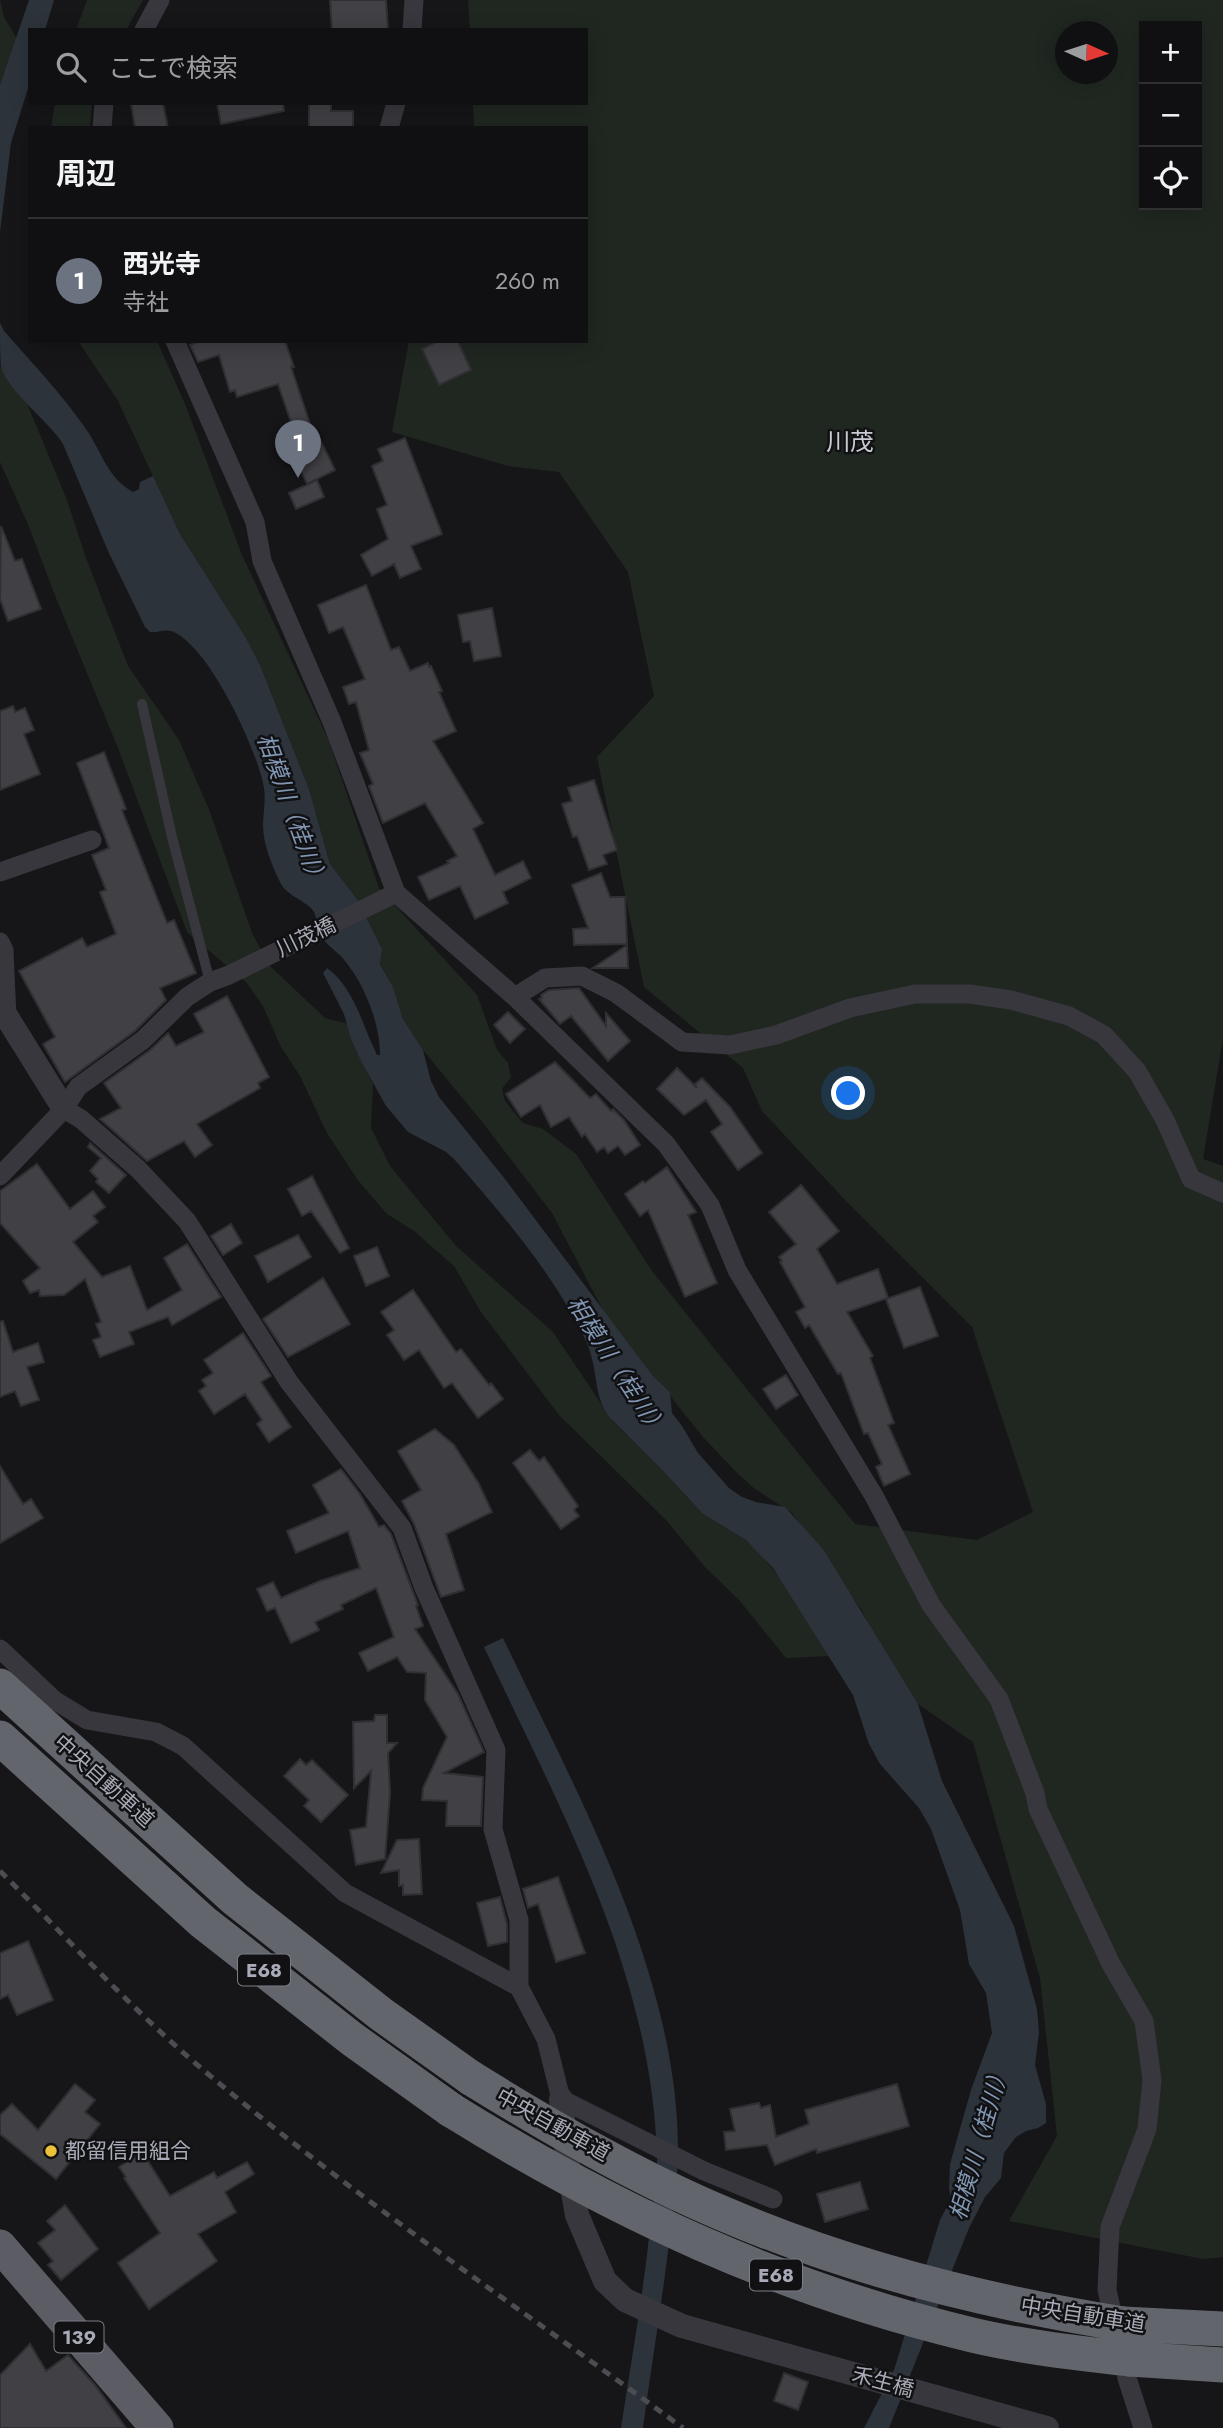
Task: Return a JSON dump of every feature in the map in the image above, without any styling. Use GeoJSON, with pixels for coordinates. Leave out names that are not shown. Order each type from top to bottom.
{"type":"FeatureCollection","features":[{"type":"Feature","properties":{"kind":"highway","name":"中央自動車道"},"geometry":{"type":"LineString","coordinates":[[0,1686],[235,1899],[381,2014],[471,2078],[531,2115],[635,2171],[722,2213],[800,2244],[901,2277],[978,2297],[1123,2324],[1223,2329]]}},
{"type":"Feature","properties":{"kind":"highway","name":"中央自動車道"},"geometry":{"type":"LineString","coordinates":[[0,1738],[203,1922],[352,2039],[451,2110],[513,2148],[622,2207],[709,2248],[789,2281],[973,2335],[1054,2350],[1129,2359],[1223,2365]]}},
{"type":"Feature","properties":{"kind":"highway","name":"139"},"geometry":{"type":"LineString","coordinates":[[0,2246],[157,2428]]}},
{"type":"Feature","properties":{"kind":"street"},"geometry":{"type":"LineString","coordinates":[[145,28],[160,0]]}},
{"type":"Feature","properties":{"kind":"street"},"geometry":{"type":"LineString","coordinates":[[412,28],[414,0]]}},
{"type":"Feature","properties":{"kind":"street"},"geometry":{"type":"LineString","coordinates":[[102,126],[104,105]]}},
{"type":"Feature","properties":{"kind":"street"},"geometry":{"type":"LineString","coordinates":[[390,126],[395,105]]}},
{"type":"Feature","properties":{"kind":"street"},"geometry":{"type":"LineString","coordinates":[[176,343],[255,522],[262,561],[332,722],[389,896],[515,997],[666,1144],[710,1205],[737,1270],[874,1496],[931,1605],[999,1699],[1035,1793],[1038,1809],[1111,1964],[1144,2021],[1152,2080],[1147,2129],[1110,2227],[1107,2290],[1127,2378],[1143,2428]]}},
{"type":"Feature","properties":{"kind":"street"},"geometry":{"type":"LineString","coordinates":[[0,872],[92,841]]}},
{"type":"Feature","properties":{"kind":"street","name":"川茂橋"},"geometry":{"type":"LineString","coordinates":[[0,1176],[64,1108],[78,1087],[143,1040],[187,997],[210,982],[389,896]]}},
{"type":"Feature","properties":{"kind":"street"},"geometry":{"type":"LineString","coordinates":[[0,942],[4,950],[4,1012],[64,1108],[81,1119],[138,1169],[187,1222],[289,1382],[402,1528],[425,1588],[496,1750],[493,1829],[519,1920],[519,1987],[546,2039],[561,2099],[697,2167],[773,2199]]}},
{"type":"Feature","properties":{"kind":"street"},"geometry":{"type":"LineString","coordinates":[[515,997],[545,978],[582,976],[616,993],[682,1042],[730,1045],[776,1035],[850,1008],[915,993],[1011,1000],[1069,1016],[1104,1035],[1137,1071],[1165,1121],[1191,1179],[1223,1193]]}},
{"type":"Feature","properties":{"kind":"street"},"geometry":{"type":"LineString","coordinates":[[0,1649],[54,1700],[87,1720],[156,1732],[183,1746],[345,1893],[519,1987]]}},
{"type":"Feature","properties":{"kind":"street","name":"禾生橋"},"geometry":{"type":"LineString","coordinates":[[561,2099],[577,2215],[605,2281],[625,2300],[682,2326],[1047,2428]]}},
{"type":"Feature","properties":{"kind":"lane"},"geometry":{"type":"LineString","coordinates":[[142,704],[172,837],[210,982]]}},
{"type":"Feature","properties":{"kind":"shaded area"},"geometry":{"type":"Polygon","coordinates":[[[0,0],[4,17],[17,39],[0,85],[0,0]]]}},
{"type":"Feature","properties":{"kind":"shaded area"},"geometry":{"type":"Polygon","coordinates":[[[87,0],[143,0],[127,28],[77,28],[87,0]]]}},
{"type":"Feature","properties":{"kind":"shaded area"},"geometry":{"type":"Polygon","coordinates":[[[468,0],[1223,0],[1223,1038],[1203,1159],[1223,1166],[1223,2257],[1203,2259],[1009,2221],[1057,2136],[1040,1978],[973,1742],[918,1704],[861,1609],[792,1513],[755,1489],[737,1473],[703,1437],[671,1397],[670,1392],[654,1377],[606,1316],[552,1213],[423,1050],[403,1019],[393,987],[380,963],[382,949],[357,899],[330,864],[309,789],[260,665],[246,638],[180,534],[117,399],[79,343],[158,343],[185,404],[242,555],[328,739],[379,888],[477,995],[497,1050],[508,1063],[511,1077],[502,1089],[505,1101],[523,1123],[543,1129],[576,1154],[652,1271],[855,1524],[977,1540],[1033,1512],[972,1327],[847,1202],[762,1111],[743,1068],[644,987],[597,757],[654,696],[628,572],[559,472],[508,466],[392,432],[409,343],[588,343],[588,126],[474,126],[473,105],[588,105],[588,28],[470,28],[468,0]]]}},
{"type":"Feature","properties":{"kind":"shaded area"},"geometry":{"type":"Polygon","coordinates":[[[55,105],[92,105],[90,126],[51,126],[55,105]]]}},
{"type":"Feature","properties":{"kind":"shaded area"},"geometry":{"type":"Polygon","coordinates":[[[0,366],[26,401],[67,500],[86,558],[128,666],[179,740],[210,812],[252,933],[269,965],[325,1018],[348,1024],[351,1039],[373,1084],[371,1128],[390,1166],[456,1246],[553,1332],[614,1423],[703,1514],[746,1540],[759,1552],[786,1586],[830,1656],[786,1658],[739,1600],[705,1567],[666,1520],[559,1415],[481,1312],[454,1266],[414,1231],[387,1214],[357,1179],[327,1133],[300,1076],[281,1047],[263,1006],[247,983],[187,932],[118,748],[0,462],[0,366]]]}},
{"type":"Feature","properties":{"kind":"water"},"geometry":{"type":"Polygon","coordinates":[[[29,0],[54,0],[46,28],[28,28],[28,88],[11,143],[0,232],[0,85],[29,0]]]}},
{"type":"Feature","properties":{"kind":"water","name":"相模川（桂川）"},"geometry":{"type":"Polygon","coordinates":[[[0,323],[79,419],[118,480],[133,492],[139,489],[140,482],[153,476],[180,534],[246,638],[260,665],[309,789],[330,864],[357,899],[382,949],[380,964],[393,987],[403,1019],[423,1050],[431,1081],[439,1097],[505,1179],[654,1377],[670,1392],[672,1413],[698,1453],[729,1488],[742,1497],[785,1507],[823,1549],[918,1704],[942,1781],[1014,1926],[1037,2009],[1039,2032],[1035,2065],[1046,2104],[1046,2123],[1016,2137],[1004,2153],[1001,2178],[985,2197],[969,2228],[889,2428],[864,2428],[894,2370],[940,2220],[951,2199],[950,2164],[971,2090],[992,2033],[986,1993],[969,1964],[960,1910],[931,1829],[919,1808],[880,1764],[869,1744],[853,1695],[773,1568],[746,1540],[703,1514],[611,1419],[600,1397],[585,1340],[567,1306],[538,1262],[454,1159],[408,1132],[386,1106],[361,1061],[344,1014],[323,973],[327,968],[351,996],[377,1055],[380,1055],[374,1018],[365,993],[345,961],[321,936],[312,909],[283,886],[271,862],[263,833],[264,788],[242,725],[200,655],[171,631],[150,632],[145,627],[108,551],[63,444],[20,397],[1,367],[0,323]]]}},
{"type":"Feature","properties":{"kind":"water"},"geometry":{"type":"Polygon","coordinates":[[[503,1638],[562,1759],[618,1886],[642,1952],[661,2018],[674,2084],[677,2178],[643,2428],[621,2428],[656,2182],[657,2155],[651,2087],[638,2021],[620,1956],[597,1893],[571,1830],[484,1647],[503,1638]]]}},
{"type":"Feature","properties":{"kind":"building"},"geometry":{"type":"Polygon","coordinates":[[[330,0],[386,0],[388,28],[332,28],[330,0]]]}},
{"type":"Feature","properties":{"kind":"building"},"geometry":{"type":"Polygon","coordinates":[[[131,105],[163,105],[168,126],[135,126],[131,105]]]}},
{"type":"Feature","properties":{"kind":"building"},"geometry":{"type":"Polygon","coordinates":[[[217,105],[283,105],[284,111],[221,124],[217,105]]]}},
{"type":"Feature","properties":{"kind":"building"},"geometry":{"type":"Polygon","coordinates":[[[309,105],[331,105],[331,111],[353,111],[353,126],[309,126],[309,105]]]}},
{"type":"Feature","properties":{"kind":"building"},"geometry":{"type":"Polygon","coordinates":[[[286,343],[315,439],[319,437],[335,470],[307,484],[291,450],[299,446],[278,384],[237,397],[235,390],[230,392],[219,355],[198,362],[190,345],[286,343]]]}},
{"type":"Feature","properties":{"kind":"building"},"geometry":{"type":"Polygon","coordinates":[[[434,343],[459,343],[471,370],[439,385],[422,349],[434,343]]]}},
{"type":"Feature","properties":{"kind":"building"},"geometry":{"type":"Polygon","coordinates":[[[405,438],[442,534],[411,546],[421,569],[400,578],[394,564],[372,576],[361,555],[388,539],[377,509],[387,505],[372,466],[383,461],[378,449],[405,438]]]}},
{"type":"Feature","properties":{"kind":"building"},"geometry":{"type":"Polygon","coordinates":[[[317,480],[324,497],[296,509],[289,493],[317,480]]]}},
{"type":"Feature","properties":{"kind":"building"},"geometry":{"type":"Polygon","coordinates":[[[1,526],[15,561],[22,559],[41,609],[8,621],[0,599],[1,526]]]}},
{"type":"Feature","properties":{"kind":"building"},"geometry":{"type":"Polygon","coordinates":[[[366,585],[391,650],[399,647],[410,671],[428,663],[429,667],[431,666],[456,731],[433,741],[483,823],[473,829],[495,875],[523,861],[531,878],[503,892],[508,903],[475,919],[460,886],[429,900],[418,877],[449,863],[447,861],[457,856],[425,803],[383,823],[369,786],[373,784],[360,753],[369,750],[356,702],[349,704],[343,687],[365,679],[343,627],[329,633],[318,605],[366,585]]]}},
{"type":"Feature","properties":{"kind":"building"},"geometry":{"type":"Polygon","coordinates":[[[492,608],[501,656],[474,661],[470,641],[463,642],[458,615],[492,608]]]}},
{"type":"Feature","properties":{"kind":"building"},"geometry":{"type":"Polygon","coordinates":[[[13,706],[15,712],[25,708],[34,730],[24,734],[40,774],[0,790],[0,711],[13,706]]]}},
{"type":"Feature","properties":{"kind":"building"},"geometry":{"type":"Polygon","coordinates":[[[104,752],[126,809],[122,810],[167,923],[174,920],[196,973],[160,988],[166,1000],[135,1031],[65,1082],[43,1044],[55,1037],[19,971],[82,938],[87,947],[116,934],[100,892],[106,890],[92,855],[109,848],[77,763],[104,752]]]}},
{"type":"Feature","properties":{"kind":"building"},"geometry":{"type":"Polygon","coordinates":[[[594,780],[617,850],[603,855],[607,864],[589,870],[577,836],[573,837],[562,804],[572,801],[568,788],[594,780]]]}},
{"type":"Feature","properties":{"kind":"building"},"geometry":{"type":"Polygon","coordinates":[[[601,873],[610,897],[625,897],[627,944],[574,945],[573,929],[588,928],[572,885],[601,873]]]}},
{"type":"Feature","properties":{"kind":"building"},"geometry":{"type":"Polygon","coordinates":[[[627,945],[628,968],[593,968],[627,945]]]}},
{"type":"Feature","properties":{"kind":"building"},"geometry":{"type":"Polygon","coordinates":[[[579,988],[606,1026],[606,1013],[630,1041],[608,1061],[571,1016],[560,1024],[539,999],[549,990],[579,988]]]}},
{"type":"Feature","properties":{"kind":"building"},"geometry":{"type":"Polygon","coordinates":[[[227,996],[269,1077],[258,1083],[260,1088],[197,1124],[212,1145],[195,1157],[184,1141],[147,1161],[100,1119],[121,1108],[104,1083],[150,1050],[168,1033],[176,1046],[204,1032],[194,1014],[227,996]]]}},
{"type":"Feature","properties":{"kind":"building"},"geometry":{"type":"Polygon","coordinates":[[[508,1012],[525,1029],[510,1043],[494,1025],[508,1012]]]}},
{"type":"Feature","properties":{"kind":"building"},"geometry":{"type":"Polygon","coordinates":[[[555,1062],[590,1098],[596,1094],[611,1111],[613,1109],[624,1120],[640,1145],[625,1155],[618,1146],[608,1153],[604,1147],[597,1152],[585,1134],[582,1137],[569,1117],[551,1127],[540,1105],[521,1117],[506,1094],[555,1062]]]}},
{"type":"Feature","properties":{"kind":"building"},"geometry":{"type":"Polygon","coordinates":[[[677,1068],[697,1088],[695,1084],[702,1078],[730,1107],[762,1153],[738,1170],[711,1132],[722,1124],[706,1100],[684,1115],[657,1089],[677,1068]]]}},
{"type":"Feature","properties":{"kind":"building"},"geometry":{"type":"Polygon","coordinates":[[[90,1143],[126,1175],[109,1193],[96,1182],[98,1179],[90,1171],[101,1158],[88,1147],[90,1143]]]}},
{"type":"Feature","properties":{"kind":"building"},"geometry":{"type":"Polygon","coordinates":[[[37,1164],[70,1209],[93,1191],[105,1207],[93,1216],[98,1222],[73,1242],[102,1277],[130,1266],[147,1310],[182,1290],[164,1258],[187,1244],[221,1297],[172,1325],[168,1317],[129,1332],[134,1344],[100,1357],[93,1340],[101,1337],[96,1324],[101,1322],[85,1279],[64,1295],[40,1296],[39,1290],[30,1293],[23,1281],[40,1268],[0,1223],[0,1191],[37,1164]]]}},
{"type":"Feature","properties":{"kind":"building"},"geometry":{"type":"Polygon","coordinates":[[[667,1167],[696,1212],[688,1215],[717,1283],[685,1297],[648,1210],[640,1216],[625,1194],[667,1167]]]}},
{"type":"Feature","properties":{"kind":"building"},"geometry":{"type":"Polygon","coordinates":[[[312,1176],[349,1248],[340,1253],[311,1211],[302,1216],[288,1189],[312,1176]]]}},
{"type":"Feature","properties":{"kind":"building"},"geometry":{"type":"Polygon","coordinates":[[[801,1185],[839,1231],[817,1249],[837,1284],[878,1269],[888,1298],[847,1312],[873,1356],[870,1358],[894,1423],[888,1425],[910,1474],[884,1486],[876,1467],[882,1464],[868,1433],[864,1434],[841,1373],[838,1374],[809,1325],[805,1328],[796,1312],[805,1307],[780,1262],[782,1261],[779,1257],[796,1244],[769,1212],[801,1185]]]}},
{"type":"Feature","properties":{"kind":"building"},"geometry":{"type":"Polygon","coordinates":[[[231,1224],[242,1243],[223,1255],[211,1236],[231,1224]]]}},
{"type":"Feature","properties":{"kind":"building"},"geometry":{"type":"Polygon","coordinates":[[[298,1235],[311,1257],[268,1282],[255,1256],[298,1235]]]}},
{"type":"Feature","properties":{"kind":"building"},"geometry":{"type":"Polygon","coordinates":[[[377,1247],[389,1276],[366,1286],[354,1256],[377,1247]]]}},
{"type":"Feature","properties":{"kind":"building"},"geometry":{"type":"Polygon","coordinates":[[[323,1278],[350,1324],[288,1357],[263,1319],[323,1278]]]}},
{"type":"Feature","properties":{"kind":"building"},"geometry":{"type":"Polygon","coordinates":[[[920,1287],[938,1336],[904,1348],[886,1299],[920,1287]]]}},
{"type":"Feature","properties":{"kind":"building"},"geometry":{"type":"Polygon","coordinates":[[[413,1290],[456,1352],[461,1349],[503,1399],[478,1418],[452,1383],[444,1388],[419,1350],[404,1360],[387,1335],[394,1330],[381,1312],[413,1290]]]}},
{"type":"Feature","properties":{"kind":"building"},"geometry":{"type":"Polygon","coordinates":[[[3,1321],[13,1352],[38,1343],[44,1362],[27,1367],[39,1400],[21,1406],[15,1391],[0,1397],[0,1322],[3,1321]]]}},
{"type":"Feature","properties":{"kind":"building"},"geometry":{"type":"Polygon","coordinates":[[[243,1333],[271,1376],[261,1382],[291,1427],[269,1442],[257,1424],[262,1420],[245,1394],[214,1414],[199,1391],[206,1386],[202,1380],[213,1373],[204,1360],[243,1333]]]}},
{"type":"Feature","properties":{"kind":"building"},"geometry":{"type":"Polygon","coordinates":[[[786,1375],[798,1395],[776,1409],[763,1389],[786,1375]]]}},
{"type":"Feature","properties":{"kind":"building"},"geometry":{"type":"Polygon","coordinates":[[[435,1429],[454,1445],[479,1484],[492,1512],[446,1534],[464,1590],[441,1597],[414,1524],[402,1501],[421,1490],[398,1451],[435,1429]]]}},
{"type":"Feature","properties":{"kind":"building"},"geometry":{"type":"Polygon","coordinates":[[[530,1450],[539,1461],[544,1457],[578,1506],[574,1510],[579,1516],[561,1529],[513,1463],[530,1450]]]}},
{"type":"Feature","properties":{"kind":"building"},"geometry":{"type":"Polygon","coordinates":[[[0,1466],[23,1504],[31,1499],[43,1518],[0,1543],[0,1466]]]}},
{"type":"Feature","properties":{"kind":"building"},"geometry":{"type":"Polygon","coordinates":[[[341,1469],[360,1494],[379,1527],[384,1525],[391,1534],[418,1605],[416,1606],[423,1626],[415,1629],[458,1694],[484,1752],[444,1773],[483,1777],[481,1826],[446,1826],[447,1801],[422,1800],[423,1788],[447,1737],[425,1700],[426,1673],[407,1672],[397,1657],[368,1671],[359,1653],[394,1637],[376,1588],[341,1605],[343,1609],[315,1622],[319,1630],[291,1643],[275,1608],[267,1611],[257,1589],[273,1582],[281,1598],[360,1568],[348,1531],[296,1553],[287,1531],[329,1513],[313,1485],[341,1469]]]}},
{"type":"Feature","properties":{"kind":"building"},"geometry":{"type":"Polygon","coordinates":[[[375,1715],[387,1715],[387,1743],[397,1743],[388,1753],[390,1793],[385,1859],[356,1865],[350,1830],[366,1827],[371,1771],[354,1788],[353,1722],[374,1721],[375,1715]]]}},
{"type":"Feature","properties":{"kind":"building"},"geometry":{"type":"Polygon","coordinates":[[[300,1759],[306,1765],[312,1760],[348,1795],[321,1822],[304,1806],[309,1800],[284,1776],[300,1759]]]}},
{"type":"Feature","properties":{"kind":"building"},"geometry":{"type":"Polygon","coordinates":[[[419,1839],[422,1894],[403,1895],[403,1885],[399,1886],[399,1870],[381,1873],[397,1840],[419,1839]]]}},
{"type":"Feature","properties":{"kind":"building"},"geometry":{"type":"Polygon","coordinates":[[[558,1877],[585,1953],[556,1962],[538,1904],[528,1908],[523,1889],[558,1877]]]}},
{"type":"Feature","properties":{"kind":"building"},"geometry":{"type":"Polygon","coordinates":[[[500,1897],[507,1924],[507,1942],[488,1946],[477,1903],[500,1897]]]}},
{"type":"Feature","properties":{"kind":"building"},"geometry":{"type":"Polygon","coordinates":[[[28,1941],[53,2000],[17,2015],[8,1995],[0,1999],[0,1953],[28,1941]]]}},
{"type":"Feature","properties":{"kind":"building"},"geometry":{"type":"Polygon","coordinates":[[[75,2084],[95,2100],[85,2112],[100,2124],[56,2179],[0,2134],[0,2115],[12,2104],[38,2130],[75,2084]]]}},
{"type":"Feature","properties":{"kind":"building"},"geometry":{"type":"Polygon","coordinates":[[[897,2084],[909,2126],[817,2153],[816,2149],[775,2165],[767,2145],[726,2150],[724,2132],[735,2131],[730,2109],[759,2103],[761,2108],[770,2105],[776,2137],[809,2124],[805,2110],[897,2084]]]}},
{"type":"Feature","properties":{"kind":"building"},"geometry":{"type":"Polygon","coordinates":[[[142,2152],[170,2196],[214,2172],[217,2178],[247,2162],[254,2174],[225,2192],[236,2212],[198,2234],[217,2261],[149,2309],[118,2263],[160,2233],[119,2167],[142,2152]]]}},
{"type":"Feature","properties":{"kind":"building"},"geometry":{"type":"Polygon","coordinates":[[[860,2182],[868,2209],[825,2222],[817,2194],[860,2182]]]}},
{"type":"Feature","properties":{"kind":"building"},"geometry":{"type":"Polygon","coordinates":[[[65,2205],[98,2249],[61,2280],[48,2265],[53,2261],[38,2243],[55,2230],[47,2221],[65,2205]]]}},
{"type":"Feature","properties":{"kind":"building"},"geometry":{"type":"Polygon","coordinates":[[[30,2344],[46,2371],[68,2355],[95,2385],[126,2428],[0,2428],[0,2375],[30,2344]]]}},
{"type":"Feature","properties":{"kind":"building"},"geometry":{"type":"Polygon","coordinates":[[[784,2373],[808,2382],[798,2410],[774,2401],[784,2373]]]}},
{"type":"Feature","properties":{"kind":"railway"},"geometry":{"type":"LineString","coordinates":[[0,1871],[154,2026],[265,2121],[383,2211],[683,2428]]}},
{"type":"Feature","properties":{"kind":"place","name":"西光寺"},"geometry":{"type":"Point","coordinates":[298,478]}},
{"type":"Feature","properties":{"kind":"place","name":"都留信用組合"},"geometry":{"type":"Point","coordinates":[51,2151]}},
{"type":"Feature","properties":{"kind":"district","name":"川茂"},"geometry":{"type":"Point","coordinates":[850,442]}}]}
